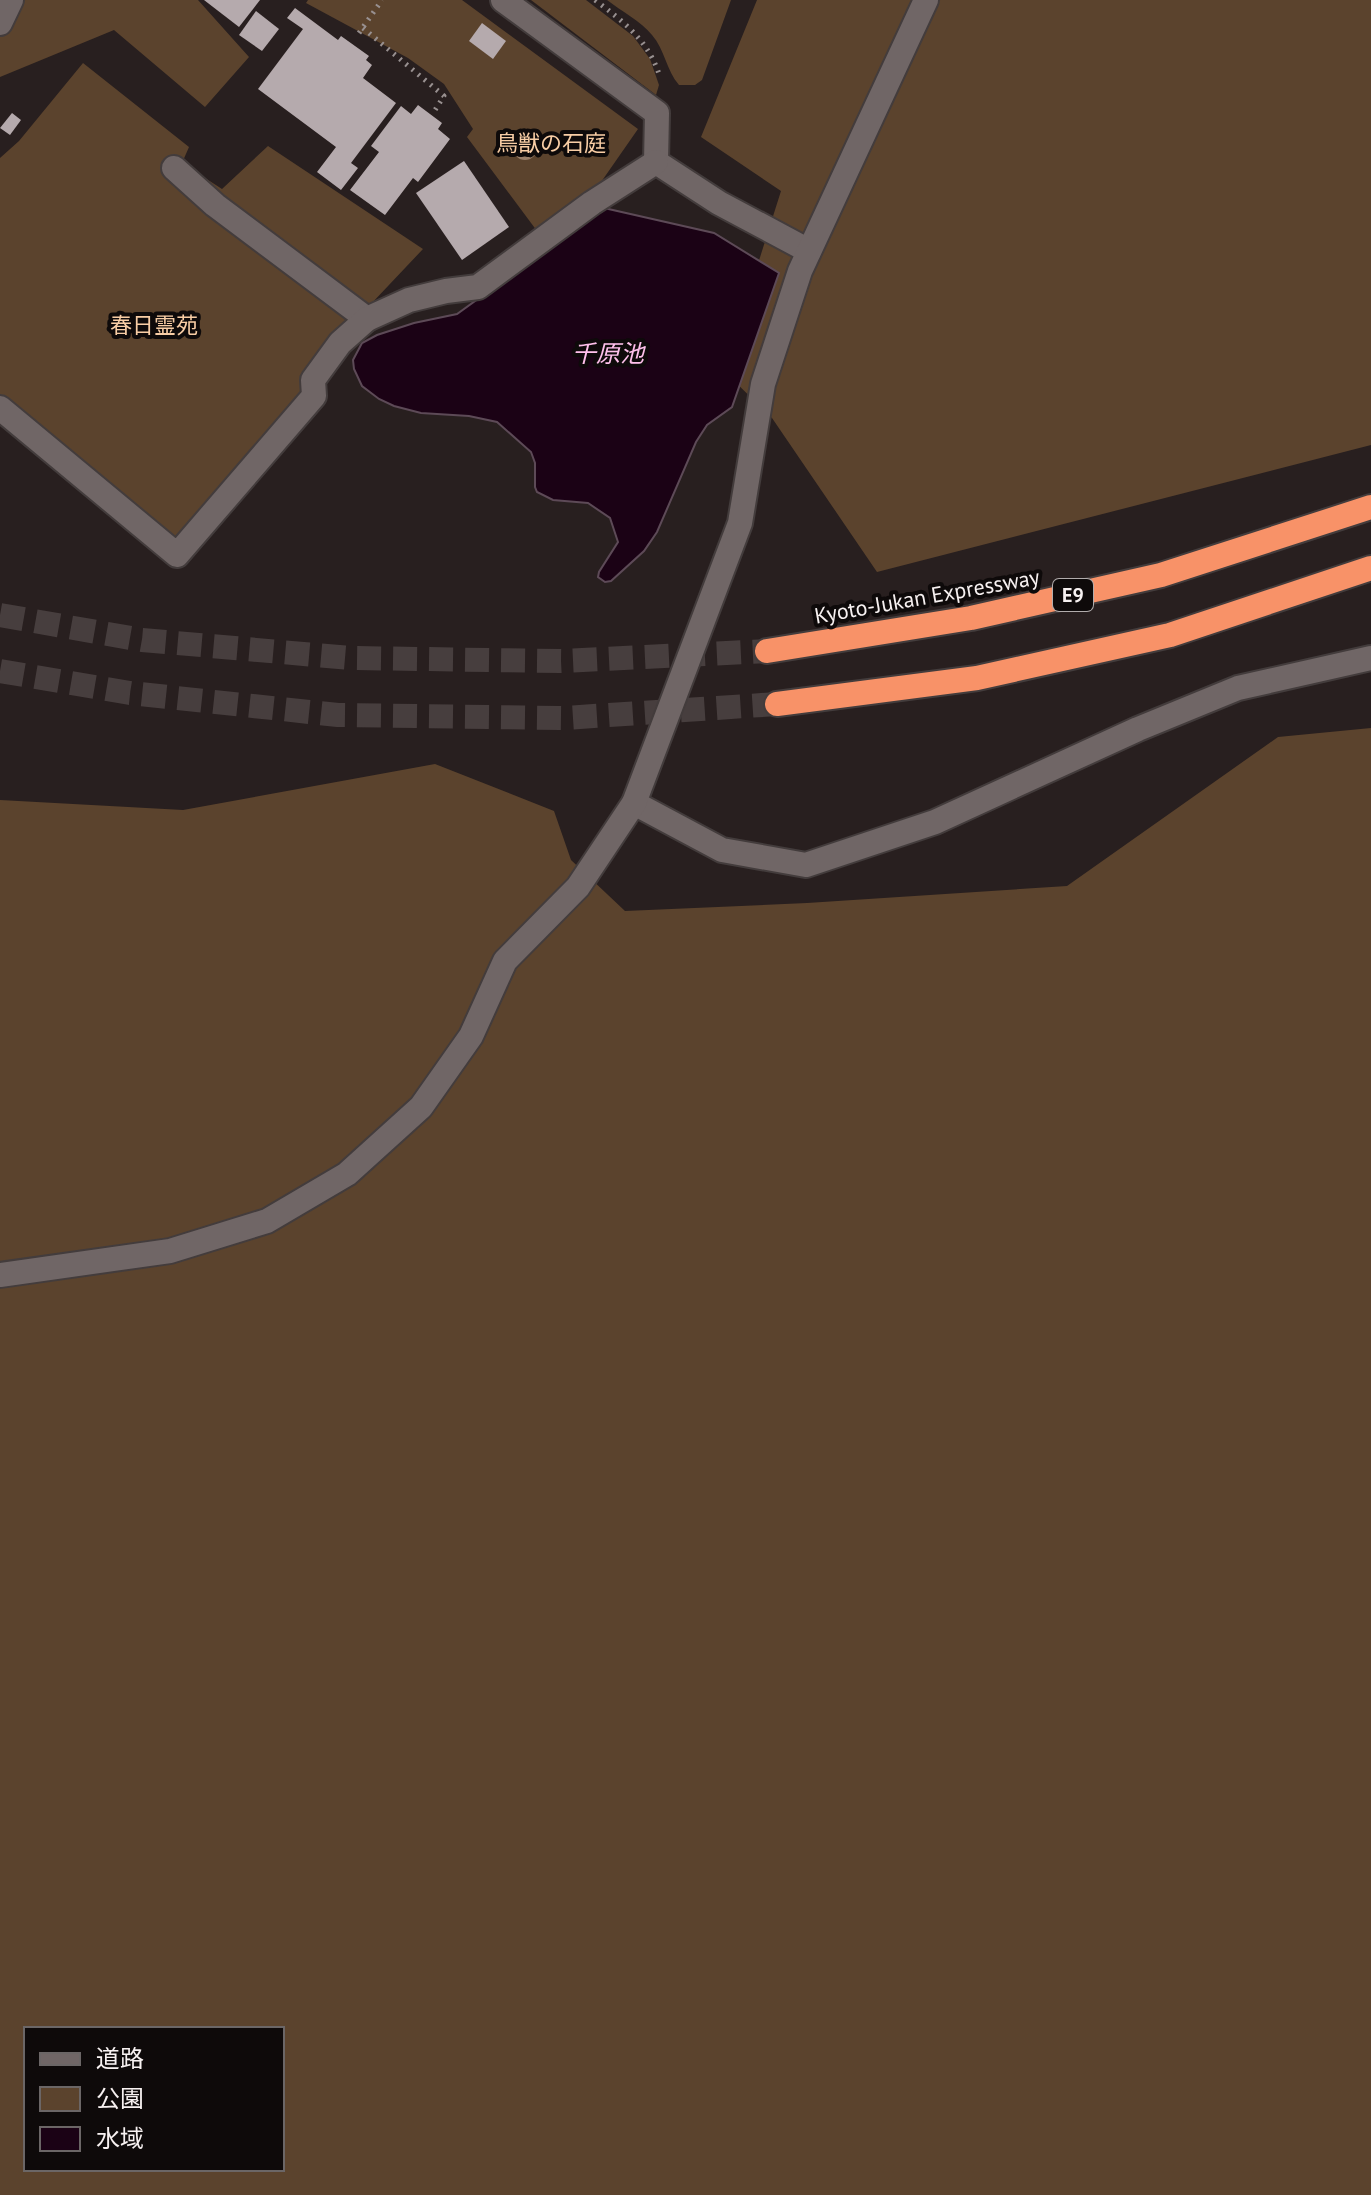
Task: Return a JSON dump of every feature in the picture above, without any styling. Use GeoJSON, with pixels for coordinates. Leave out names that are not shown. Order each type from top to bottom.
{"type":"FeatureCollection","features":[{"type":"Feature","properties":{"kind":"highway","name":"Kyoto-Jukan Expressway"},"geometry":{"type":"LineString","coordinates":[[767,651],[971,618],[1161,575],[1371,507]]}},
{"type":"Feature","properties":{"kind":"highway"},"geometry":{"type":"LineString","coordinates":[[777,704],[977,678],[1170,635],[1371,568]]}},
{"type":"Feature","properties":{"kind":"street"},"geometry":{"type":"LineString","coordinates":[[0,23],[11,0]]}},
{"type":"Feature","properties":{"kind":"street"},"geometry":{"type":"LineString","coordinates":[[503,0],[657,113],[656,162]]}},
{"type":"Feature","properties":{"kind":"street"},"geometry":{"type":"LineString","coordinates":[[0,1275],[170,1251],[267,1221],[347,1174],[421,1107],[471,1036],[505,961],[578,887],[634,803],[740,523],[763,384],[809,251],[926,0]]}},
{"type":"Feature","properties":{"kind":"street"},"geometry":{"type":"LineString","coordinates":[[656,162],[719,203],[809,251]]}},
{"type":"Feature","properties":{"kind":"street"},"geometry":{"type":"LineString","coordinates":[[0,408],[177,555],[314,396],[313,380],[340,343],[367,319],[409,300],[478,287],[592,203],[656,162]]}},
{"type":"Feature","properties":{"kind":"street"},"geometry":{"type":"LineString","coordinates":[[174,168],[215,205],[367,319]]}},
{"type":"Feature","properties":{"kind":"street"},"geometry":{"type":"LineString","coordinates":[[634,803],[722,850],[806,865],[935,822],[1138,729],[1238,688],[1371,658]]}},
{"type":"Feature","properties":{"kind":"path"},"geometry":{"type":"LineString","coordinates":[[382,0],[361,31],[444,96],[435,110]]}},
{"type":"Feature","properties":{"kind":"path"},"geometry":{"type":"LineString","coordinates":[[595,0],[634,30],[654,57],[663,85],[657,113]]}},
{"type":"Feature","properties":{"kind":"green space"},"geometry":{"type":"Polygon","coordinates":[[[0,0],[198,0],[249,57],[205,107],[114,30],[0,77],[0,0]]]}},
{"type":"Feature","properties":{"kind":"green space","name":"鳥獣の石庭"},"geometry":{"type":"Polygon","coordinates":[[[308,0],[462,0],[638,129],[599,185],[537,231],[467,137],[473,129],[444,84],[408,58],[306,3],[308,0]]]}},
{"type":"Feature","properties":{"kind":"green space"},"geometry":{"type":"Polygon","coordinates":[[[531,0],[586,0],[633,36],[650,59],[659,85],[656,95],[531,0]]]}},
{"type":"Feature","properties":{"kind":"green space"},"geometry":{"type":"Polygon","coordinates":[[[607,0],[731,0],[702,80],[695,85],[679,85],[652,35],[607,0]]]}},
{"type":"Feature","properties":{"kind":"green space"},"geometry":{"type":"Polygon","coordinates":[[[757,0],[1371,0],[1371,445],[877,572],[772,418],[724,371],[781,191],[701,137],[757,0]]]}},
{"type":"Feature","properties":{"kind":"green space","name":"春日霊苑"},"geometry":{"type":"Polygon","coordinates":[[[83,63],[189,147],[182,163],[222,189],[268,146],[423,249],[302,377],[305,393],[175,538],[0,395],[0,158],[19,141],[83,63]]]}},
{"type":"Feature","properties":{"kind":"green space"},"geometry":{"type":"Polygon","coordinates":[[[1371,728],[1371,2195],[0,2195],[0,800],[183,810],[435,764],[554,811],[571,860],[625,911],[1067,886],[1278,737],[1371,728]]]}},
{"type":"Feature","properties":{"kind":"water","name":"千原池"},"geometry":{"type":"Polygon","coordinates":[[[604,208],[714,233],[779,273],[732,407],[707,425],[696,442],[657,532],[644,551],[611,581],[605,582],[598,577],[599,572],[618,542],[610,518],[588,503],[553,500],[537,492],[531,452],[497,422],[469,416],[421,413],[394,406],[362,386],[353,360],[362,343],[377,335],[457,314],[604,208]]]}},
{"type":"Feature","properties":{"kind":"building"},"geometry":{"type":"Polygon","coordinates":[[[204,0],[260,0],[239,27],[204,0]]]}},
{"type":"Feature","properties":{"kind":"building"},"geometry":{"type":"Polygon","coordinates":[[[295,8],[338,40],[341,36],[369,56],[366,60],[372,65],[363,78],[396,103],[351,163],[358,168],[341,190],[317,172],[336,147],[258,89],[303,29],[287,18],[295,8]]]}},
{"type":"Feature","properties":{"kind":"building"},"geometry":{"type":"Polygon","coordinates":[[[256,11],[279,29],[262,51],[239,35],[256,11]]]}},
{"type":"Feature","properties":{"kind":"building"},"geometry":{"type":"Polygon","coordinates":[[[482,23],[506,41],[493,59],[469,41],[482,23]]]}},
{"type":"Feature","properties":{"kind":"building"},"geometry":{"type":"Polygon","coordinates":[[[418,105],[442,123],[438,129],[450,139],[418,182],[413,178],[385,215],[350,190],[379,152],[371,146],[401,106],[411,114],[418,105]]]}},
{"type":"Feature","properties":{"kind":"building"},"geometry":{"type":"Polygon","coordinates":[[[12,113],[21,120],[10,135],[0,128],[12,113]]]}},
{"type":"Feature","properties":{"kind":"building"},"geometry":{"type":"Polygon","coordinates":[[[464,161],[509,227],[462,260],[416,193],[464,161]]]}},
{"type":"Feature","properties":{"kind":"tunnel"},"geometry":{"type":"LineString","coordinates":[[0,615],[142,640],[350,658],[561,661],[767,651]]}},
{"type":"Feature","properties":{"kind":"tunnel"},"geometry":{"type":"LineString","coordinates":[[0,671],[130,693],[338,715],[564,718],[777,704]]}}]}
